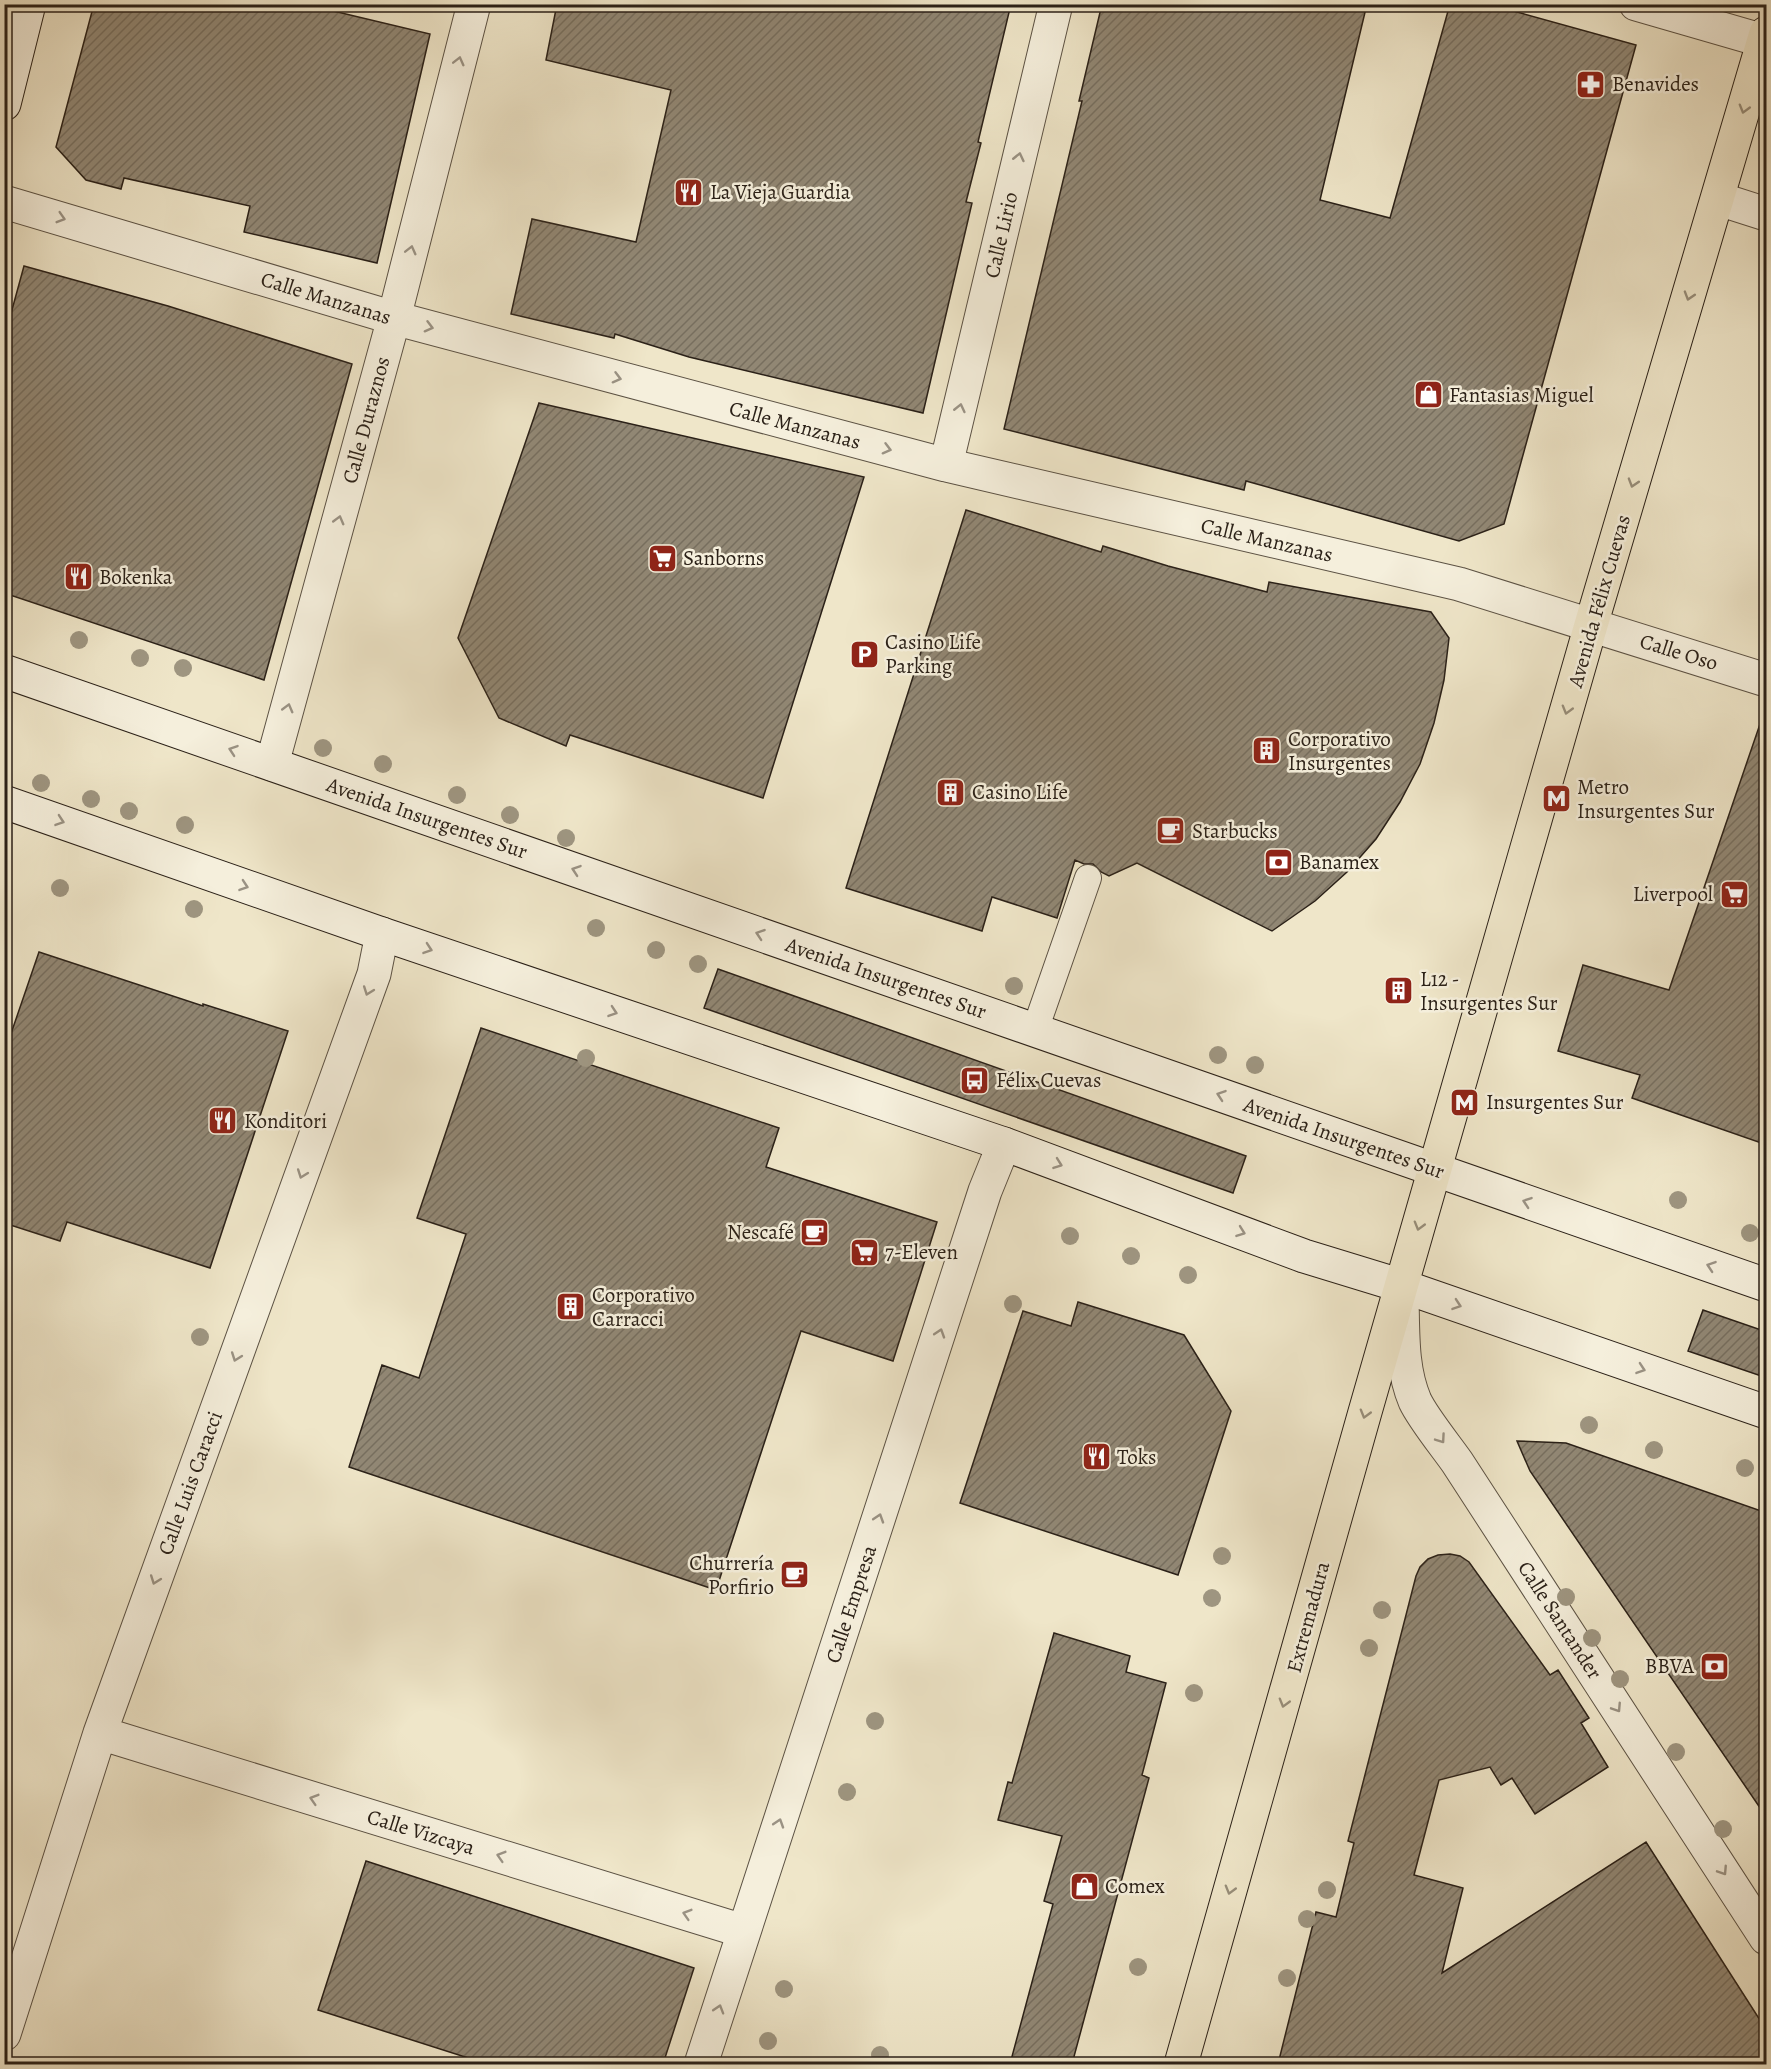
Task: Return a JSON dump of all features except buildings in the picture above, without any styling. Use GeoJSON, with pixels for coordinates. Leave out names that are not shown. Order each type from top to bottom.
{"type":"FeatureCollection","features":[{"type":"Feature","properties":{"kind":"main road","name":"Avenida Félix Cuevas"},"geometry":{"type":"LineString","coordinates":[[1435,1170],[1591,625],[1719,199],[1765,37]]}},
{"type":"Feature","properties":{"kind":"main road","name":"Extremadura"},"geometry":{"type":"LineString","coordinates":[[1180,2064],[1435,1170]]}},
{"type":"Feature","properties":{"kind":"street"},"geometry":{"type":"LineString","coordinates":[[4,104],[29,4]]}},
{"type":"Feature","properties":{"kind":"street","name":"Calle Duraznos"},"geometry":{"type":"LineString","coordinates":[[272,764],[394,318],[474,4]]}},
{"type":"Feature","properties":{"kind":"street","name":"Calle Lirio"},"geometry":{"type":"LineString","coordinates":[[946,465],[1056,4]]}},
{"type":"Feature","properties":{"kind":"street"},"geometry":{"type":"LineString","coordinates":[[1636,4],[1765,37]]}},
{"type":"Feature","properties":{"kind":"street"},"geometry":{"type":"LineString","coordinates":[[1719,199],[1767,214]]}},
{"type":"Feature","properties":{"kind":"street","name":"Calle Manzanas"},"geometry":{"type":"LineString","coordinates":[[4,201],[394,318],[946,465],[1459,584],[1591,625]]}},
{"type":"Feature","properties":{"kind":"street","name":"Calle Oso"},"geometry":{"type":"LineString","coordinates":[[1591,625],[1767,680]]}},
{"type":"Feature","properties":{"kind":"street","name":"Avenida Insurgentes Sur"},"geometry":{"type":"LineString","coordinates":[[4,671],[1767,1286]]}},
{"type":"Feature","properties":{"kind":"street"},"geometry":{"type":"LineString","coordinates":[[4,802],[382,934],[1004,1144],[1304,1256],[1402,1286],[1767,1412]]}},
{"type":"Feature","properties":{"kind":"street","name":"Calle Luis Caracci"},"geometry":{"type":"LineString","coordinates":[[4,2034],[100,1733],[374,974],[382,934]]}},
{"type":"Feature","properties":{"kind":"street","name":"Calle Empresa"},"geometry":{"type":"LineString","coordinates":[[701,2064],[986,1191],[1004,1144]]}},
{"type":"Feature","properties":{"kind":"street","name":"Calle Santander"},"geometry":{"type":"LineString","coordinates":[[1402,1286],[1402,1350],[1416,1402],[1767,1938]]}},
{"type":"Feature","properties":{"kind":"street","name":"Calle Vizcaya"},"geometry":{"type":"LineString","coordinates":[[100,1733],[743,1931]]}},
{"type":"Feature","properties":{"kind":"lane"},"geometry":{"type":"LineString","coordinates":[[1035,1030],[1088,878]]}},
{"type":"Feature","properties":{"kind":"place","name":"Benavides"},"geometry":{"type":"Point","coordinates":[1591,84]}},
{"type":"Feature","properties":{"kind":"place","name":"La Vieja Guardia"},"geometry":{"type":"Point","coordinates":[689,192]}},
{"type":"Feature","properties":{"kind":"place","name":"Fantasias Miguel"},"geometry":{"type":"Point","coordinates":[1428,395]}},
{"type":"Feature","properties":{"kind":"place","name":"Sanborns"},"geometry":{"type":"Point","coordinates":[662,558]}},
{"type":"Feature","properties":{"kind":"place","name":"Bokenka"},"geometry":{"type":"Point","coordinates":[78,577]}},
{"type":"Feature","properties":{"kind":"place","name":"Casino Life Parking"},"geometry":{"type":"Point","coordinates":[864,654]}},
{"type":"Feature","properties":{"kind":"place","name":"Corporativo Insurgentes"},"geometry":{"type":"Point","coordinates":[1267,751]}},
{"type":"Feature","properties":{"kind":"place","name":"Casino Life"},"geometry":{"type":"Point","coordinates":[951,792]}},
{"type":"Feature","properties":{"kind":"place","name":"Metro Insurgentes Sur"},"geometry":{"type":"Point","coordinates":[1556,799]}},
{"type":"Feature","properties":{"kind":"place","name":"Starbucks"},"geometry":{"type":"Point","coordinates":[1171,831]}},
{"type":"Feature","properties":{"kind":"place","name":"Banamex"},"geometry":{"type":"Point","coordinates":[1278,862]}},
{"type":"Feature","properties":{"kind":"place","name":"Liverpool"},"geometry":{"type":"Point","coordinates":[1734,894]}},
{"type":"Feature","properties":{"kind":"place","name":"L12 - Insurgentes Sur"},"geometry":{"type":"Point","coordinates":[1399,991]}},
{"type":"Feature","properties":{"kind":"place","name":"Félix Cuevas"},"geometry":{"type":"Point","coordinates":[975,1080]}},
{"type":"Feature","properties":{"kind":"place","name":"Insurgentes Sur"},"geometry":{"type":"Point","coordinates":[1465,1102]}},
{"type":"Feature","properties":{"kind":"place","name":"Konditori"},"geometry":{"type":"Point","coordinates":[223,1121]}},
{"type":"Feature","properties":{"kind":"place","name":"Nescafé"},"geometry":{"type":"Point","coordinates":[815,1232]}},
{"type":"Feature","properties":{"kind":"place","name":"7-Eleven"},"geometry":{"type":"Point","coordinates":[864,1252]}},
{"type":"Feature","properties":{"kind":"place","name":"Corporativo Carracci"},"geometry":{"type":"Point","coordinates":[571,1307]}},
{"type":"Feature","properties":{"kind":"place","name":"Toks"},"geometry":{"type":"Point","coordinates":[1096,1457]}},
{"type":"Feature","properties":{"kind":"place","name":"Churrería Porfirio"},"geometry":{"type":"Point","coordinates":[795,1575]}},
{"type":"Feature","properties":{"kind":"place","name":"BBVA"},"geometry":{"type":"Point","coordinates":[1715,1666]}},
{"type":"Feature","properties":{"kind":"place","name":"Comex"},"geometry":{"type":"Point","coordinates":[1084,1886]}}]}
